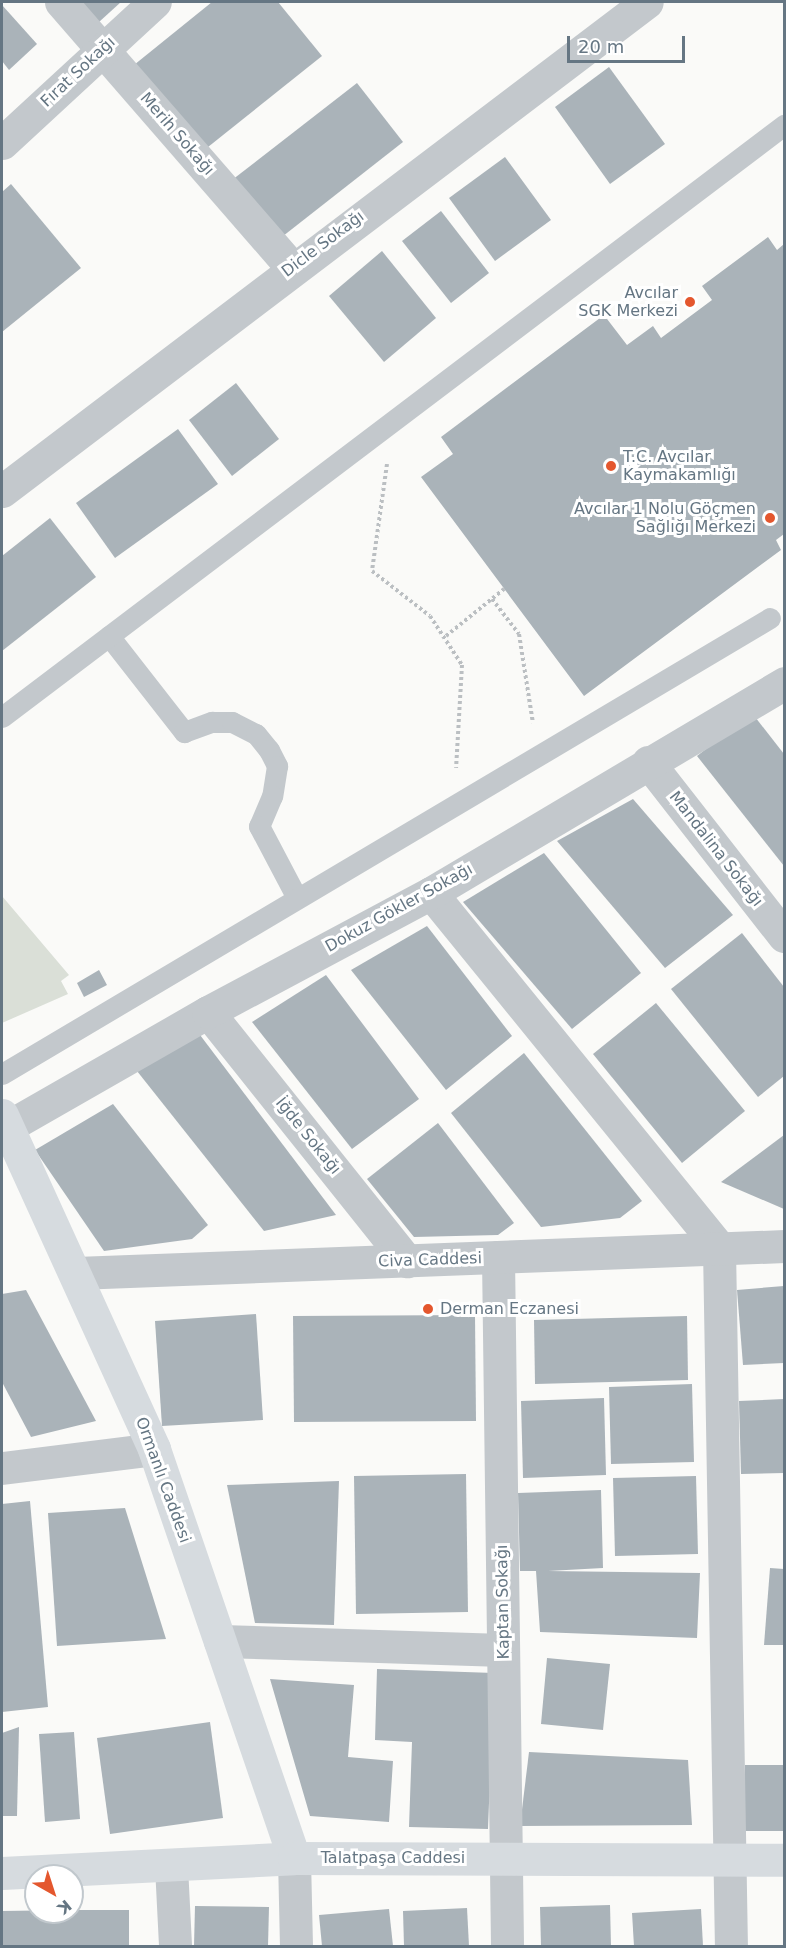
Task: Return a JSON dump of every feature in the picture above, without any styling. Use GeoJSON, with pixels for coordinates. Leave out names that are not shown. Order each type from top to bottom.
{"type":"FeatureCollection","features":[{"type":"Feature","properties":{"kind":"main road","name":"Ormanlı Caddesi"},"geometry":{"type":"LineString","coordinates":[[5,1120],[154,1449],[294,1858]]}},
{"type":"Feature","properties":{"kind":"main road","name":"Talatpaşa Caddesi"},"geometry":{"type":"LineString","coordinates":[[2,1873],[294,1858],[784,1860]]}},
{"type":"Feature","properties":{"kind":"street","name":"Merih Sokağı"},"geometry":{"type":"LineString","coordinates":[[61,2],[292,268]]}},
{"type":"Feature","properties":{"kind":"street","name":"Fırat Sokağı"},"geometry":{"type":"LineString","coordinates":[[2,143],[155,2]]}},
{"type":"Feature","properties":{"kind":"street","name":"Dicle Sokağı"},"geometry":{"type":"LineString","coordinates":[[2,491],[292,268],[646,2]]}},
{"type":"Feature","properties":{"kind":"street","name":"Dokuz Gökler Sokağı"},"geometry":{"type":"LineString","coordinates":[[5,1120],[431,893],[784,683]]}},
{"type":"Feature","properties":{"kind":"street","name":"Mandalina Sokağı"},"geometry":{"type":"LineString","coordinates":[[648,762],[784,936]]}},
{"type":"Feature","properties":{"kind":"street"},"geometry":{"type":"LineString","coordinates":[[431,893],[719,1248],[727,1860],[731,1947]]}},
{"type":"Feature","properties":{"kind":"street","name":"İğde Sokağı"},"geometry":{"type":"LineString","coordinates":[[208,1012],[407,1261]]}},
{"type":"Feature","properties":{"kind":"street","name":"Civa Caddesi"},"geometry":{"type":"LineString","coordinates":[[76,1273],[784,1246]]}},
{"type":"Feature","properties":{"kind":"street","name":"Kaptan Sokağı"},"geometry":{"type":"LineString","coordinates":[[498,1257],[504,1859],[507,1947]]}},
{"type":"Feature","properties":{"kind":"street"},"geometry":{"type":"LineString","coordinates":[[2,1468],[154,1449]]}},
{"type":"Feature","properties":{"kind":"street"},"geometry":{"type":"LineString","coordinates":[[220,1641],[503,1650]]}},
{"type":"Feature","properties":{"kind":"street"},"geometry":{"type":"LineString","coordinates":[[294,1858],[296,1947]]}},
{"type":"Feature","properties":{"kind":"street"},"geometry":{"type":"LineString","coordinates":[[171,1866],[175,1947]]}},
{"type":"Feature","properties":{"kind":"lane"},"geometry":{"type":"LineString","coordinates":[[2,717],[784,125]]}},
{"type":"Feature","properties":{"kind":"lane"},"geometry":{"type":"LineString","coordinates":[[2,1074],[770,618]]}},
{"type":"Feature","properties":{"kind":"lane"},"geometry":{"type":"LineString","coordinates":[[109,636],[184,732],[212,722],[232,722],[256,734],[269,750],[277,766],[272,796],[258,826],[297,898]]}},
{"type":"Feature","properties":{"kind":"path"},"geometry":{"type":"LineString","coordinates":[[393,422],[372,571],[410,597],[446,636],[462,665],[463,697],[455,779],[443,814]]}},
{"type":"Feature","properties":{"kind":"path"},"geometry":{"type":"LineString","coordinates":[[446,636],[504,589]]}},
{"type":"Feature","properties":{"kind":"path"},"geometry":{"type":"LineString","coordinates":[[492,599],[519,634],[539,757]]}},
{"type":"Feature","properties":{"kind":"shaded area"},"geometry":{"type":"Polygon","coordinates":[[[2,896],[69,975],[61,981],[68,994],[2,1023],[2,896]]]}},
{"type":"Feature","properties":{"kind":"building"},"geometry":{"type":"Polygon","coordinates":[[[80,2],[121,2],[99,22],[80,2]]]}},
{"type":"Feature","properties":{"kind":"building"},"geometry":{"type":"Polygon","coordinates":[[[212,2],[278,2],[322,56],[203,151],[134,65],[212,2]]]}},
{"type":"Feature","properties":{"kind":"building"},"geometry":{"type":"Polygon","coordinates":[[[2,5],[37,44],[9,70],[2,61],[2,5]]]}},
{"type":"Feature","properties":{"kind":"building"},"geometry":{"type":"Polygon","coordinates":[[[609,67],[665,144],[610,184],[555,107],[609,67]]]}},
{"type":"Feature","properties":{"kind":"building"},"geometry":{"type":"Polygon","coordinates":[[[357,83],[403,142],[278,240],[232,180],[357,83]]]}},
{"type":"Feature","properties":{"kind":"building"},"geometry":{"type":"Polygon","coordinates":[[[505,157],[551,220],[495,261],[449,198],[505,157]]]}},
{"type":"Feature","properties":{"kind":"building"},"geometry":{"type":"Polygon","coordinates":[[[11,184],[81,268],[2,332],[2,192],[11,184]]]}},
{"type":"Feature","properties":{"kind":"building"},"geometry":{"type":"Polygon","coordinates":[[[441,211],[489,273],[451,303],[402,241],[441,211]]]}},
{"type":"Feature","properties":{"kind":"building","name":"T.C. Avcılar Kaymakamlığı"},"geometry":{"type":"Polygon","coordinates":[[[768,237],[777,250],[784,244],[784,534],[776,540],[781,550],[584,696],[421,477],[453,454],[441,437],[604,315],[627,345],[653,326],[661,338],[712,300],[702,286],[768,237]]]}},
{"type":"Feature","properties":{"kind":"building"},"geometry":{"type":"Polygon","coordinates":[[[382,251],[436,318],[384,362],[329,296],[382,251]]]}},
{"type":"Feature","properties":{"kind":"building"},"geometry":{"type":"Polygon","coordinates":[[[236,383],[279,439],[232,476],[189,420],[236,383]]]}},
{"type":"Feature","properties":{"kind":"building"},"geometry":{"type":"Polygon","coordinates":[[[178,429],[218,484],[115,558],[76,503],[178,429]]]}},
{"type":"Feature","properties":{"kind":"building"},"geometry":{"type":"Polygon","coordinates":[[[50,518],[96,577],[2,651],[2,556],[50,518]]]}},
{"type":"Feature","properties":{"kind":"building"},"geometry":{"type":"Polygon","coordinates":[[[752,713],[784,754],[784,866],[697,756],[752,713]]]}},
{"type":"Feature","properties":{"kind":"building"},"geometry":{"type":"Polygon","coordinates":[[[633,799],[733,915],[665,968],[557,841],[633,799]]]}},
{"type":"Feature","properties":{"kind":"building"},"geometry":{"type":"Polygon","coordinates":[[[544,853],[641,973],[572,1029],[463,902],[544,853]]]}},
{"type":"Feature","properties":{"kind":"building"},"geometry":{"type":"Polygon","coordinates":[[[427,926],[512,1036],[446,1090],[351,970],[427,926]]]}},
{"type":"Feature","properties":{"kind":"building"},"geometry":{"type":"Polygon","coordinates":[[[742,933],[784,987],[784,1076],[758,1097],[671,989],[742,933]]]}},
{"type":"Feature","properties":{"kind":"building"},"geometry":{"type":"Polygon","coordinates":[[[99,970],[107,985],[84,997],[77,983],[99,970]]]}},
{"type":"Feature","properties":{"kind":"building"},"geometry":{"type":"Polygon","coordinates":[[[326,975],[419,1099],[352,1149],[252,1022],[326,975]]]}},
{"type":"Feature","properties":{"kind":"building"},"geometry":{"type":"Polygon","coordinates":[[[656,1003],[745,1111],[682,1163],[593,1054],[656,1003]]]}},
{"type":"Feature","properties":{"kind":"building"},"geometry":{"type":"Polygon","coordinates":[[[197,1031],[336,1215],[264,1231],[133,1066],[197,1031]]]}},
{"type":"Feature","properties":{"kind":"building"},"geometry":{"type":"Polygon","coordinates":[[[524,1053],[642,1201],[620,1218],[541,1227],[451,1113],[524,1053]]]}},
{"type":"Feature","properties":{"kind":"building"},"geometry":{"type":"Polygon","coordinates":[[[113,1104],[208,1225],[192,1239],[104,1251],[35,1150],[113,1104]]]}},
{"type":"Feature","properties":{"kind":"building"},"geometry":{"type":"Polygon","coordinates":[[[438,1123],[514,1223],[498,1235],[414,1237],[367,1179],[438,1123]]]}},
{"type":"Feature","properties":{"kind":"building"},"geometry":{"type":"Polygon","coordinates":[[[784,1135],[784,1209],[721,1182],[784,1135]]]}},
{"type":"Feature","properties":{"kind":"building"},"geometry":{"type":"Polygon","coordinates":[[[784,1286],[784,1363],[743,1365],[737,1290],[784,1286]]]}},
{"type":"Feature","properties":{"kind":"building"},"geometry":{"type":"Polygon","coordinates":[[[26,1290],[96,1421],[31,1437],[2,1382],[2,1294],[26,1290]]]}},
{"type":"Feature","properties":{"kind":"building"},"geometry":{"type":"Polygon","coordinates":[[[256,1314],[263,1420],[162,1426],[155,1321],[256,1314]]]}},
{"type":"Feature","properties":{"kind":"building"},"geometry":{"type":"Polygon","coordinates":[[[475,1315],[476,1421],[294,1422],[293,1316],[475,1315]]]}},
{"type":"Feature","properties":{"kind":"building"},"geometry":{"type":"Polygon","coordinates":[[[687,1316],[688,1380],[535,1384],[534,1320],[687,1316]]]}},
{"type":"Feature","properties":{"kind":"building"},"geometry":{"type":"Polygon","coordinates":[[[692,1384],[694,1462],[611,1464],[609,1387],[692,1384]]]}},
{"type":"Feature","properties":{"kind":"building"},"geometry":{"type":"Polygon","coordinates":[[[604,1398],[606,1475],[523,1478],[521,1401],[604,1398]]]}},
{"type":"Feature","properties":{"kind":"building"},"geometry":{"type":"Polygon","coordinates":[[[784,1399],[784,1473],[741,1474],[739,1401],[784,1399]]]}},
{"type":"Feature","properties":{"kind":"building"},"geometry":{"type":"Polygon","coordinates":[[[466,1474],[468,1612],[356,1614],[354,1476],[466,1474]]]}},
{"type":"Feature","properties":{"kind":"building"},"geometry":{"type":"Polygon","coordinates":[[[696,1476],[698,1554],[615,1556],[613,1478],[696,1476]]]}},
{"type":"Feature","properties":{"kind":"building"},"geometry":{"type":"Polygon","coordinates":[[[339,1481],[334,1625],[255,1623],[227,1485],[339,1481]]]}},
{"type":"Feature","properties":{"kind":"building"},"geometry":{"type":"Polygon","coordinates":[[[601,1490],[603,1568],[548,1571],[700,1573],[697,1638],[540,1632],[536,1571],[520,1571],[518,1493],[601,1490]]]}},
{"type":"Feature","properties":{"kind":"building"},"geometry":{"type":"Polygon","coordinates":[[[30,1501],[48,1707],[2,1712],[2,1504],[30,1501]]]}},
{"type":"Feature","properties":{"kind":"building"},"geometry":{"type":"Polygon","coordinates":[[[125,1508],[166,1639],[57,1646],[48,1513],[125,1508]]]}},
{"type":"Feature","properties":{"kind":"building"},"geometry":{"type":"Polygon","coordinates":[[[770,1568],[784,1569],[784,1645],[764,1645],[770,1568]]]}},
{"type":"Feature","properties":{"kind":"building"},"geometry":{"type":"Polygon","coordinates":[[[547,1658],[610,1664],[603,1730],[541,1724],[547,1658]]]}},
{"type":"Feature","properties":{"kind":"building"},"geometry":{"type":"Polygon","coordinates":[[[377,1669],[494,1673],[488,1829],[409,1827],[412,1742],[375,1740],[377,1669]]]}},
{"type":"Feature","properties":{"kind":"building"},"geometry":{"type":"Polygon","coordinates":[[[270,1679],[354,1685],[348,1757],[393,1761],[389,1822],[310,1816],[270,1679]]]}},
{"type":"Feature","properties":{"kind":"building"},"geometry":{"type":"Polygon","coordinates":[[[210,1722],[223,1818],[110,1834],[97,1738],[210,1722]]]}},
{"type":"Feature","properties":{"kind":"building"},"geometry":{"type":"Polygon","coordinates":[[[19,1727],[17,1816],[2,1816],[2,1733],[19,1727]]]}},
{"type":"Feature","properties":{"kind":"building"},"geometry":{"type":"Polygon","coordinates":[[[74,1732],[80,1819],[45,1822],[39,1734],[74,1732]]]}},
{"type":"Feature","properties":{"kind":"building"},"geometry":{"type":"Polygon","coordinates":[[[529,1752],[688,1760],[692,1825],[520,1826],[529,1752]]]}},
{"type":"Feature","properties":{"kind":"building"},"geometry":{"type":"Polygon","coordinates":[[[745,1765],[784,1765],[784,1831],[745,1831],[745,1765]]]}},
{"type":"Feature","properties":{"kind":"building"},"geometry":{"type":"Polygon","coordinates":[[[610,1905],[611,1946],[541,1946],[540,1907],[610,1905]]]}},
{"type":"Feature","properties":{"kind":"building"},"geometry":{"type":"Polygon","coordinates":[[[195,1906],[269,1907],[268,1946],[194,1946],[195,1906]]]}},
{"type":"Feature","properties":{"kind":"building"},"geometry":{"type":"Polygon","coordinates":[[[467,1908],[469,1946],[404,1946],[403,1911],[467,1908]]]}},
{"type":"Feature","properties":{"kind":"building"},"geometry":{"type":"Polygon","coordinates":[[[389,1909],[393,1946],[322,1946],[319,1915],[389,1909]]]}},
{"type":"Feature","properties":{"kind":"building"},"geometry":{"type":"Polygon","coordinates":[[[701,1909],[703,1946],[634,1946],[632,1913],[701,1909]]]}},
{"type":"Feature","properties":{"kind":"building"},"geometry":{"type":"Polygon","coordinates":[[[84,1910],[129,1910],[129,1946],[2,1946],[2,1911],[24,1911],[24,1924],[84,1924],[84,1910]]]}},
{"type":"Feature","properties":{"kind":"place","name":"Avcılar SGK Merkezi"},"geometry":{"type":"Point","coordinates":[690,302]}},
{"type":"Feature","properties":{"kind":"place","name":"T.C. Avcılar Kaymakamlığı"},"geometry":{"type":"Point","coordinates":[611,466]}},
{"type":"Feature","properties":{"kind":"place","name":"Avcılar 1 Nolu Göçmen Sağlığı Merkezi"},"geometry":{"type":"Point","coordinates":[770,518]}},
{"type":"Feature","properties":{"kind":"place","name":"Derman Eczanesi"},"geometry":{"type":"Point","coordinates":[428,1309]}}]}
